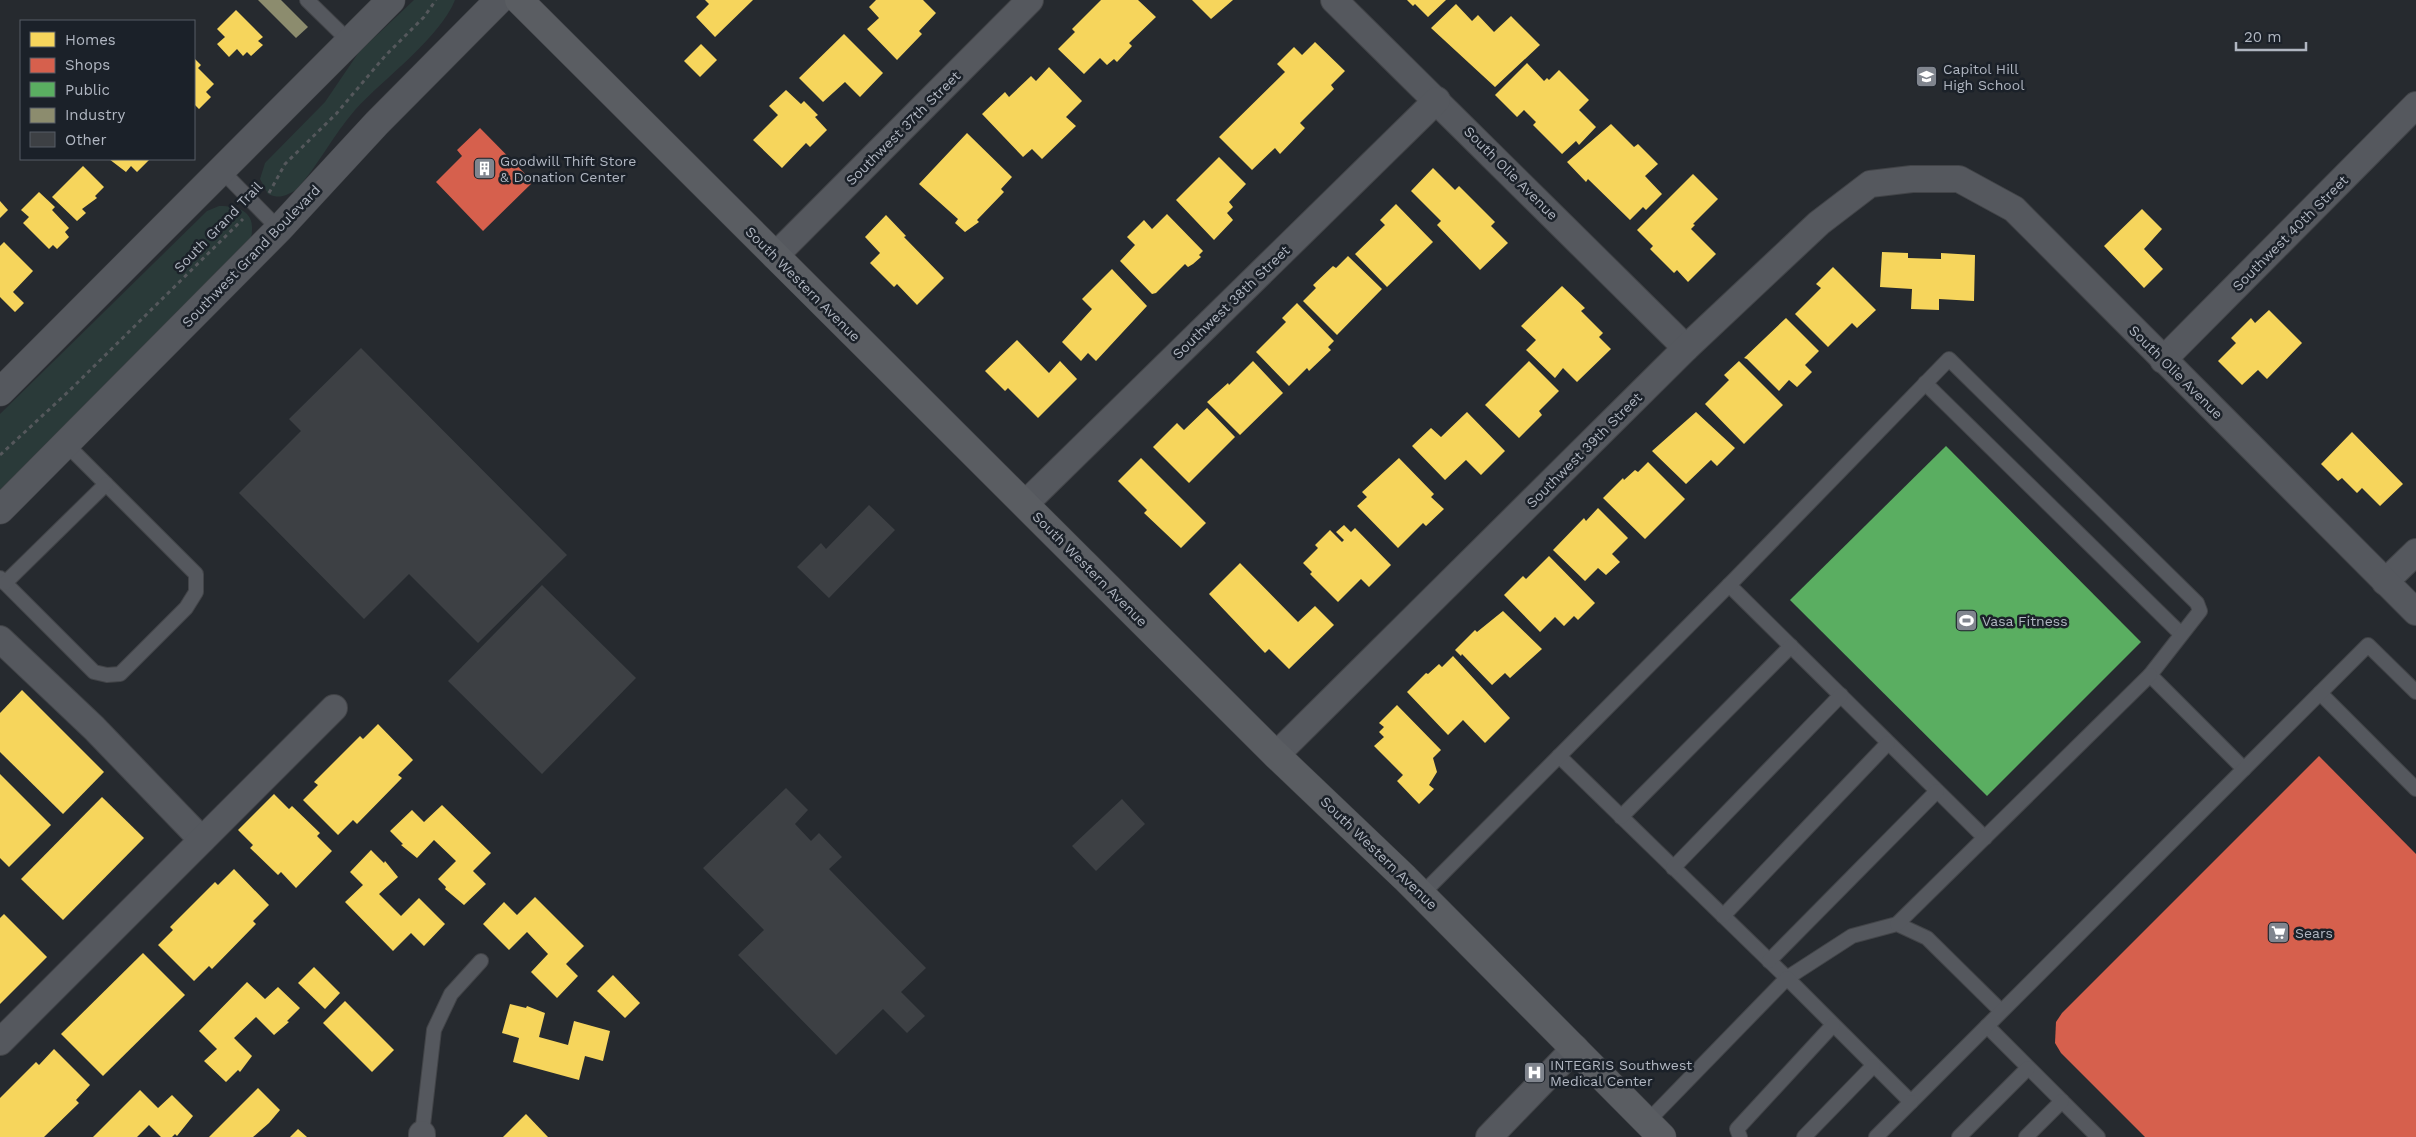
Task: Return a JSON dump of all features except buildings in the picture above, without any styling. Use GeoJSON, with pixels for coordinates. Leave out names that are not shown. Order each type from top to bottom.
{"type":"FeatureCollection","features":[{"type":"Feature","properties":{"kind":"main road","name":"South Western Avenue"},"geometry":{"type":"LineString","coordinates":[[520,0],[1276,755],[1422,894],[1655,1129]]}},
{"type":"Feature","properties":{"kind":"street"},"geometry":{"type":"LineString","coordinates":[[0,392],[391,0]]}},
{"type":"Feature","properties":{"kind":"street","name":"Southwest Grand Boulevard"},"geometry":{"type":"LineString","coordinates":[[0,510],[279,229],[377,123],[499,0]]}},
{"type":"Feature","properties":{"kind":"street","name":"Southwest 37th Street"},"geometry":{"type":"LineString","coordinates":[[775,256],[1030,0]]}},
{"type":"Feature","properties":{"kind":"street","name":"South Olie Avenue"},"geometry":{"type":"LineString","coordinates":[[1334,0],[1686,348]]}},
{"type":"Feature","properties":{"kind":"street","name":"Southwest 38th Street"},"geometry":{"type":"LineString","coordinates":[[1025,504],[1437,100]]}},
{"type":"Feature","properties":{"kind":"street","name":"Southwest 40th Street"},"geometry":{"type":"LineString","coordinates":[[2163,360],[2416,105]]}},
{"type":"Feature","properties":{"kind":"street","name":"South Olie Avenue"},"geometry":{"type":"LineString","coordinates":[[1912,179],[1959,179],[2014,209],[2416,612]]}},
{"type":"Feature","properties":{"kind":"street","name":"Southwest 39th Street"},"geometry":{"type":"LineString","coordinates":[[1276,755],[1686,348],[1819,223],[1870,184],[1912,179]]}},
{"type":"Feature","properties":{"kind":"street"},"geometry":{"type":"LineString","coordinates":[[2385,582],[2416,552]]}},
{"type":"Feature","properties":{"kind":"street"},"geometry":{"type":"LineString","coordinates":[[0,639],[94,728],[202,840]]}},
{"type":"Feature","properties":{"kind":"street"},"geometry":{"type":"LineString","coordinates":[[0,1042],[334,708]]}},
{"type":"Feature","properties":{"kind":"street"},"geometry":{"type":"LineString","coordinates":[[1489,1137],[1575,1048]]}},
{"type":"Feature","properties":{"kind":"lane"},"geometry":{"type":"LineString","coordinates":[[311,1],[350,42]]}},
{"type":"Feature","properties":{"kind":"lane"},"geometry":{"type":"LineString","coordinates":[[222,171],[279,229]]}},
{"type":"Feature","properties":{"kind":"lane"},"geometry":{"type":"LineString","coordinates":[[1422,894],[1949,359],[2197,603],[2200,611],[2150,675],[1897,924],[1852,936],[1786,978],[1655,1129]]}},
{"type":"Feature","properties":{"kind":"lane"},"geometry":{"type":"LineString","coordinates":[[1925,383],[2181,634]]}},
{"type":"Feature","properties":{"kind":"lane"},"geometry":{"type":"LineString","coordinates":[[66,444],[106,484],[196,574],[196,592],[186,608],[120,674],[107,675],[94,672],[2,581],[106,484]]}},
{"type":"Feature","properties":{"kind":"lane"},"geometry":{"type":"LineString","coordinates":[[1729,584],[1985,838]]}},
{"type":"Feature","properties":{"kind":"lane"},"geometry":{"type":"LineString","coordinates":[[1876,1137],[2368,645],[2416,692]]}},
{"type":"Feature","properties":{"kind":"lane"},"geometry":{"type":"LineString","coordinates":[[1621,817],[1791,646]]}},
{"type":"Feature","properties":{"kind":"lane"},"geometry":{"type":"LineString","coordinates":[[2150,675],[2244,769]]}},
{"type":"Feature","properties":{"kind":"lane"},"geometry":{"type":"LineString","coordinates":[[2320,693],[2416,789]]}},
{"type":"Feature","properties":{"kind":"lane"},"geometry":{"type":"LineString","coordinates":[[1673,868],[1841,695]]}},
{"type":"Feature","properties":{"kind":"lane"},"geometry":{"type":"LineString","coordinates":[[1723,916],[1888,743]]}},
{"type":"Feature","properties":{"kind":"lane"},"geometry":{"type":"LineString","coordinates":[[1559,756],[1911,1102]]}},
{"type":"Feature","properties":{"kind":"lane"},"geometry":{"type":"LineString","coordinates":[[1769,961],[1937,791]]}},
{"type":"Feature","properties":{"kind":"lane"},"geometry":{"type":"LineString","coordinates":[[1897,924],[1927,938],[2001,1011]]}},
{"type":"Feature","properties":{"kind":"lane"},"geometry":{"type":"LineString","coordinates":[[422,1135],[434,1030],[451,994],[481,960]]}},
{"type":"Feature","properties":{"kind":"lane"},"geometry":{"type":"LineString","coordinates":[[1738,1133],[1833,1025]]}},
{"type":"Feature","properties":{"kind":"lane"},"geometry":{"type":"LineString","coordinates":[[1987,1026],[2098,1137]]}},
{"type":"Feature","properties":{"kind":"lane"},"geometry":{"type":"LineString","coordinates":[[1804,1137],[1873,1066]]}},
{"type":"Feature","properties":{"kind":"lane"},"geometry":{"type":"LineString","coordinates":[[1959,1137],[2028,1068]]}},
{"type":"Feature","properties":{"kind":"lane"},"geometry":{"type":"LineString","coordinates":[[2026,1137],[2062,1101]]}},
{"type":"Feature","properties":{"kind":"path","name":"South Grand Trail"},"geometry":{"type":"LineString","coordinates":[[0,455],[68,392],[257,205],[274,186],[285,164],[336,114],[385,56],[424,17],[436,0]]}},
{"type":"Feature","properties":{"kind":"shaded area"},"geometry":{"type":"Polygon","coordinates":[[[414,0],[455,0],[437,29],[410,58],[355,110],[296,190],[282,196],[268,194],[260,179],[265,163],[325,102],[359,52],[414,0]]]}},
{"type":"Feature","properties":{"kind":"shaded area"},"geometry":{"type":"Polygon","coordinates":[[[219,206],[235,208],[246,213],[251,223],[251,238],[0,490],[0,414],[207,211],[219,206]]]}},
{"type":"Feature","properties":{"kind":"place","name":"Capitol Hill High School"},"geometry":{"type":"Point","coordinates":[1927,77]}},
{"type":"Feature","properties":{"kind":"place","name":"Goodwill Thift Store & Donation Center"},"geometry":{"type":"Point","coordinates":[484,169]}},
{"type":"Feature","properties":{"kind":"place","name":"Vasa Fitness"},"geometry":{"type":"Point","coordinates":[1966,621]}},
{"type":"Feature","properties":{"kind":"place","name":"Sears"},"geometry":{"type":"Point","coordinates":[2279,933]}},
{"type":"Feature","properties":{"kind":"place","name":"INTEGRIS Southwest Medical Center"},"geometry":{"type":"Point","coordinates":[1534,1073]}}]}
